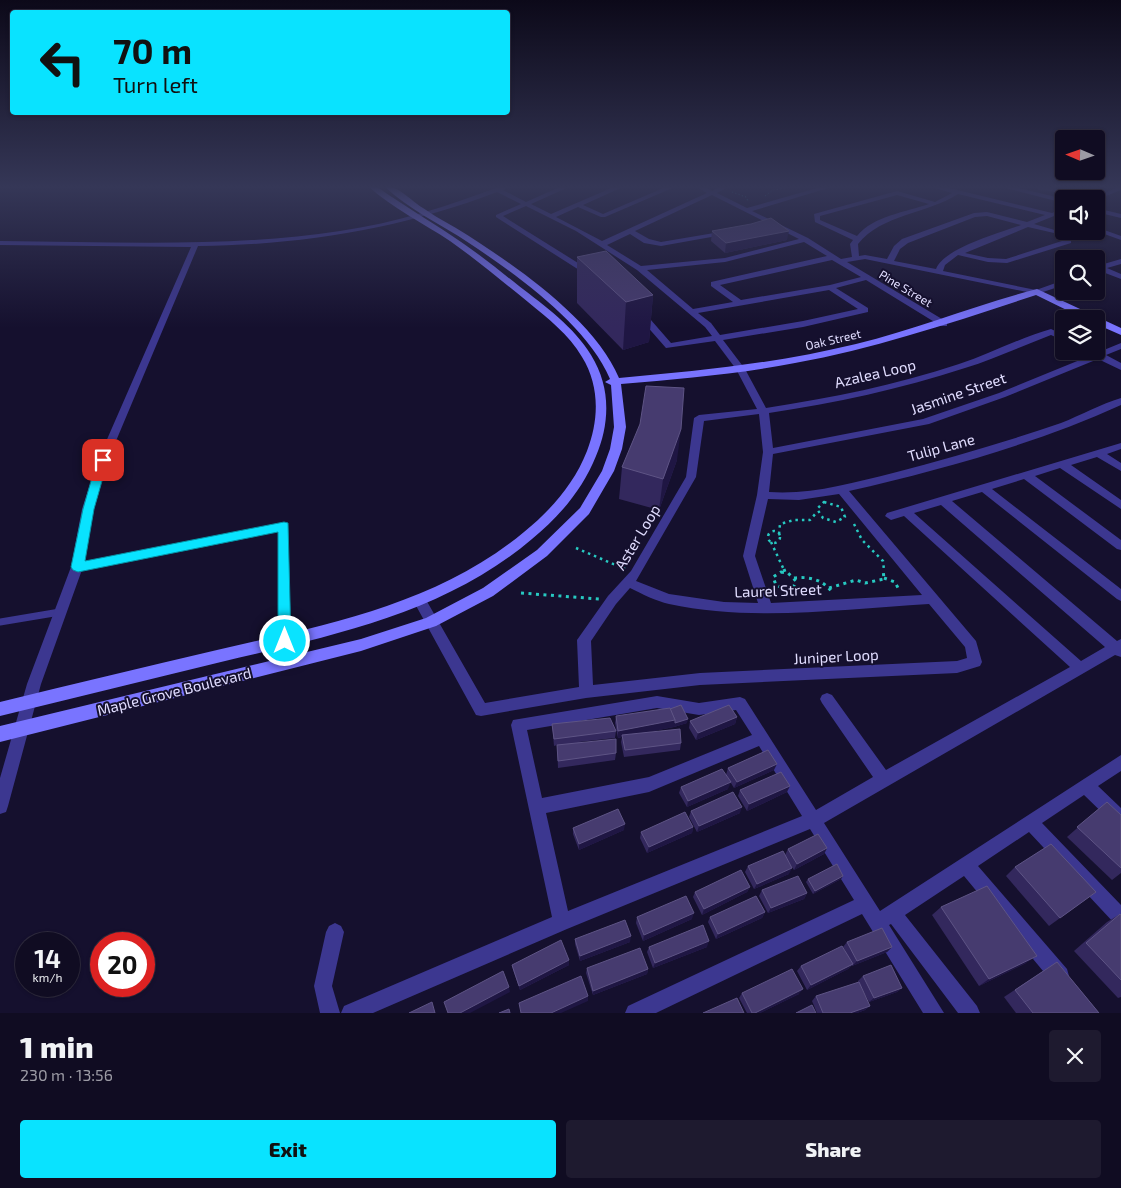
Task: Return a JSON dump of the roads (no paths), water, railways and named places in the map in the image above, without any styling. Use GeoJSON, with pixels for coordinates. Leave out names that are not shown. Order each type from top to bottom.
{"type":"FeatureCollection","features":[{"type":"Feature","properties":{"kind":"street"},"geometry":{"type":"LineString","coordinates":[[0,243],[196,243],[335,233]]}},
{"type":"Feature","properties":{"kind":"street","name":"Maple Grove Boulevard"},"geometry":{"type":"LineString","coordinates":[[0,709],[360,622],[420,602],[476,576],[522,543],[562,504],[587,467],[600,426],[600,384],[593,366],[580,346],[561,325],[462,246],[441,233]]}},
{"type":"Feature","properties":{"kind":"street","name":"Maple Grove Boulevard"},"geometry":{"type":"LineString","coordinates":[[0,734],[361,645],[430,622],[488,592],[542,553],[584,511],[608,471],[616,449],[620,427],[616,382],[608,363],[594,343],[548,297],[459,233]]}},
{"type":"Feature","properties":{"kind":"street"},"geometry":{"type":"LineString","coordinates":[[526,233],[596,277]]}},
{"type":"Feature","properties":{"kind":"street"},"geometry":{"type":"LineString","coordinates":[[583,233],[640,268],[694,311],[718,338],[740,369],[764,412],[768,452],[763,495],[749,556],[766,608]]}},
{"type":"Feature","properties":{"kind":"street"},"geometry":{"type":"LineString","coordinates":[[602,244],[625,233]]}},
{"type":"Feature","properties":{"kind":"street"},"geometry":{"type":"LineString","coordinates":[[634,233],[647,241],[661,244],[724,233]]}},
{"type":"Feature","properties":{"kind":"street","name":"Pine Street"},"geometry":{"type":"LineString","coordinates":[[793,233],[944,324]]}},
{"type":"Feature","properties":{"kind":"street"},"geometry":{"type":"LineString","coordinates":[[845,233],[857,239]]}},
{"type":"Feature","properties":{"kind":"street"},"geometry":{"type":"LineString","coordinates":[[856,257],[854,250],[857,239],[866,233]]}},
{"type":"Feature","properties":{"kind":"street"},"geometry":{"type":"LineString","coordinates":[[889,262],[898,248],[906,241],[926,233]]}},
{"type":"Feature","properties":{"kind":"street"},"geometry":{"type":"LineString","coordinates":[[938,272],[942,264],[957,252],[1006,233]]}},
{"type":"Feature","properties":{"kind":"street"},"geometry":{"type":"LineString","coordinates":[[957,252],[988,260],[1007,261],[1068,241],[1065,235],[1060,233]]}},
{"type":"Feature","properties":{"kind":"street"},"geometry":{"type":"LineString","coordinates":[[1108,233],[1121,238]]}},
{"type":"Feature","properties":{"kind":"street"},"geometry":{"type":"LineString","coordinates":[[640,268],[725,260],[806,240]]}},
{"type":"Feature","properties":{"kind":"street"},"geometry":{"type":"LineString","coordinates":[[0,806],[30,702],[78,567],[88,509],[103,460],[196,243]]}},
{"type":"Feature","properties":{"kind":"street"},"geometry":{"type":"LineString","coordinates":[[740,303],[714,284],[856,257],[1037,292],[1074,310]]}},
{"type":"Feature","properties":{"kind":"street"},"geometry":{"type":"LineString","coordinates":[[1105,267],[1121,261]]}},
{"type":"Feature","properties":{"kind":"street"},"geometry":{"type":"LineString","coordinates":[[1105,271],[1121,277]]}},
{"type":"Feature","properties":{"kind":"street"},"geometry":{"type":"LineString","coordinates":[[694,311],[830,287],[866,278]]}},
{"type":"Feature","properties":{"kind":"street","name":"Oak Street"},"geometry":{"type":"LineString","coordinates":[[600,384],[740,369],[846,350],[944,324],[1055,285]]}},
{"type":"Feature","properties":{"kind":"street"},"geometry":{"type":"LineString","coordinates":[[632,306],[669,346],[803,324],[865,310],[830,287]]}},
{"type":"Feature","properties":{"kind":"street"},"geometry":{"type":"LineString","coordinates":[[1105,325],[1121,332]]}},
{"type":"Feature","properties":{"kind":"street","name":"Azalea Loop"},"geometry":{"type":"LineString","coordinates":[[699,418],[764,412],[892,387],[963,366],[1051,332],[1055,334]]}},
{"type":"Feature","properties":{"kind":"street","name":"Jasmine Street"},"geometry":{"type":"LineString","coordinates":[[1105,350],[1121,346]]}},
{"type":"Feature","properties":{"kind":"street"},"geometry":{"type":"LineString","coordinates":[[1105,359],[1121,367]]}},
{"type":"Feature","properties":{"kind":"street","name":"Jasmine Street"},"geometry":{"type":"LineString","coordinates":[[768,452],[925,422],[1002,395],[1079,360]]}},
{"type":"Feature","properties":{"kind":"street","name":"Tulip Lane"},"geometry":{"type":"LineString","coordinates":[[763,495],[780,497],[841,489],[968,456],[1041,433],[1121,401]]}},
{"type":"Feature","properties":{"kind":"street","name":"Aster Loop"},"geometry":{"type":"LineString","coordinates":[[586,692],[584,640],[612,600],[632,578],[691,477],[699,418]]}},
{"type":"Feature","properties":{"kind":"street"},"geometry":{"type":"LineString","coordinates":[[891,516],[1121,446]]}},
{"type":"Feature","properties":{"kind":"street"},"geometry":{"type":"LineString","coordinates":[[1098,453],[1121,468]]}},
{"type":"Feature","properties":{"kind":"street"},"geometry":{"type":"LineString","coordinates":[[1062,464],[1121,505]]}},
{"type":"Feature","properties":{"kind":"street"},"geometry":{"type":"LineString","coordinates":[[1026,475],[1121,546]]}},
{"type":"Feature","properties":{"kind":"street"},"geometry":{"type":"LineString","coordinates":[[984,488],[1121,596]]}},
{"type":"Feature","properties":{"kind":"street","name":"Juniper Loop"},"geometry":{"type":"LineString","coordinates":[[430,622],[481,710],[586,692],[700,679],[957,667],[975,662],[971,645],[841,489]]}},
{"type":"Feature","properties":{"kind":"street"},"geometry":{"type":"LineString","coordinates":[[351,1013],[562,922],[813,820],[1080,668],[1119,649],[943,500]]}},
{"type":"Feature","properties":{"kind":"street"},"geometry":{"type":"LineString","coordinates":[[906,512],[1080,668]]}},
{"type":"Feature","properties":{"kind":"street","name":"Laurel Street"},"geometry":{"type":"LineString","coordinates":[[632,578],[668,600],[724,607],[766,608],[932,598]]}},
{"type":"Feature","properties":{"kind":"street"},"geometry":{"type":"LineString","coordinates":[[420,602],[430,622]]}},
{"type":"Feature","properties":{"kind":"street"},"geometry":{"type":"LineString","coordinates":[[827,699],[884,780]]}},
{"type":"Feature","properties":{"kind":"street"},"geometry":{"type":"LineString","coordinates":[[562,922],[518,725],[657,702],[699,709],[740,703],[933,1013]]}},
{"type":"Feature","properties":{"kind":"street"},"geometry":{"type":"LineString","coordinates":[[537,807],[649,784],[761,738]]}},
{"type":"Feature","properties":{"kind":"street"},"geometry":{"type":"LineString","coordinates":[[877,923],[1121,762]]}},
{"type":"Feature","properties":{"kind":"street"},"geometry":{"type":"LineString","coordinates":[[1086,786],[1121,818]]}},
{"type":"Feature","properties":{"kind":"street"},"geometry":{"type":"LineString","coordinates":[[1030,822],[1121,918]]}},
{"type":"Feature","properties":{"kind":"street"},"geometry":{"type":"LineString","coordinates":[[966,865],[1072,991]]}},
{"type":"Feature","properties":{"kind":"street"},"geometry":{"type":"LineString","coordinates":[[635,1013],[865,904]]}},
{"type":"Feature","properties":{"kind":"street"},"geometry":{"type":"LineString","coordinates":[[893,913],[970,1013]]}},
{"type":"Feature","properties":{"kind":"street"},"geometry":{"type":"LineString","coordinates":[[330,1013],[323,986],[335,932]]}},
{"type":"Feature","properties":{"kind":"lane"},"geometry":{"type":"LineString","coordinates":[[78,567],[284,526],[285,641]]}},
{"type":"Feature","properties":{"kind":"lane"},"geometry":{"type":"LineString","coordinates":[[0,622],[62,612]]}}]}
